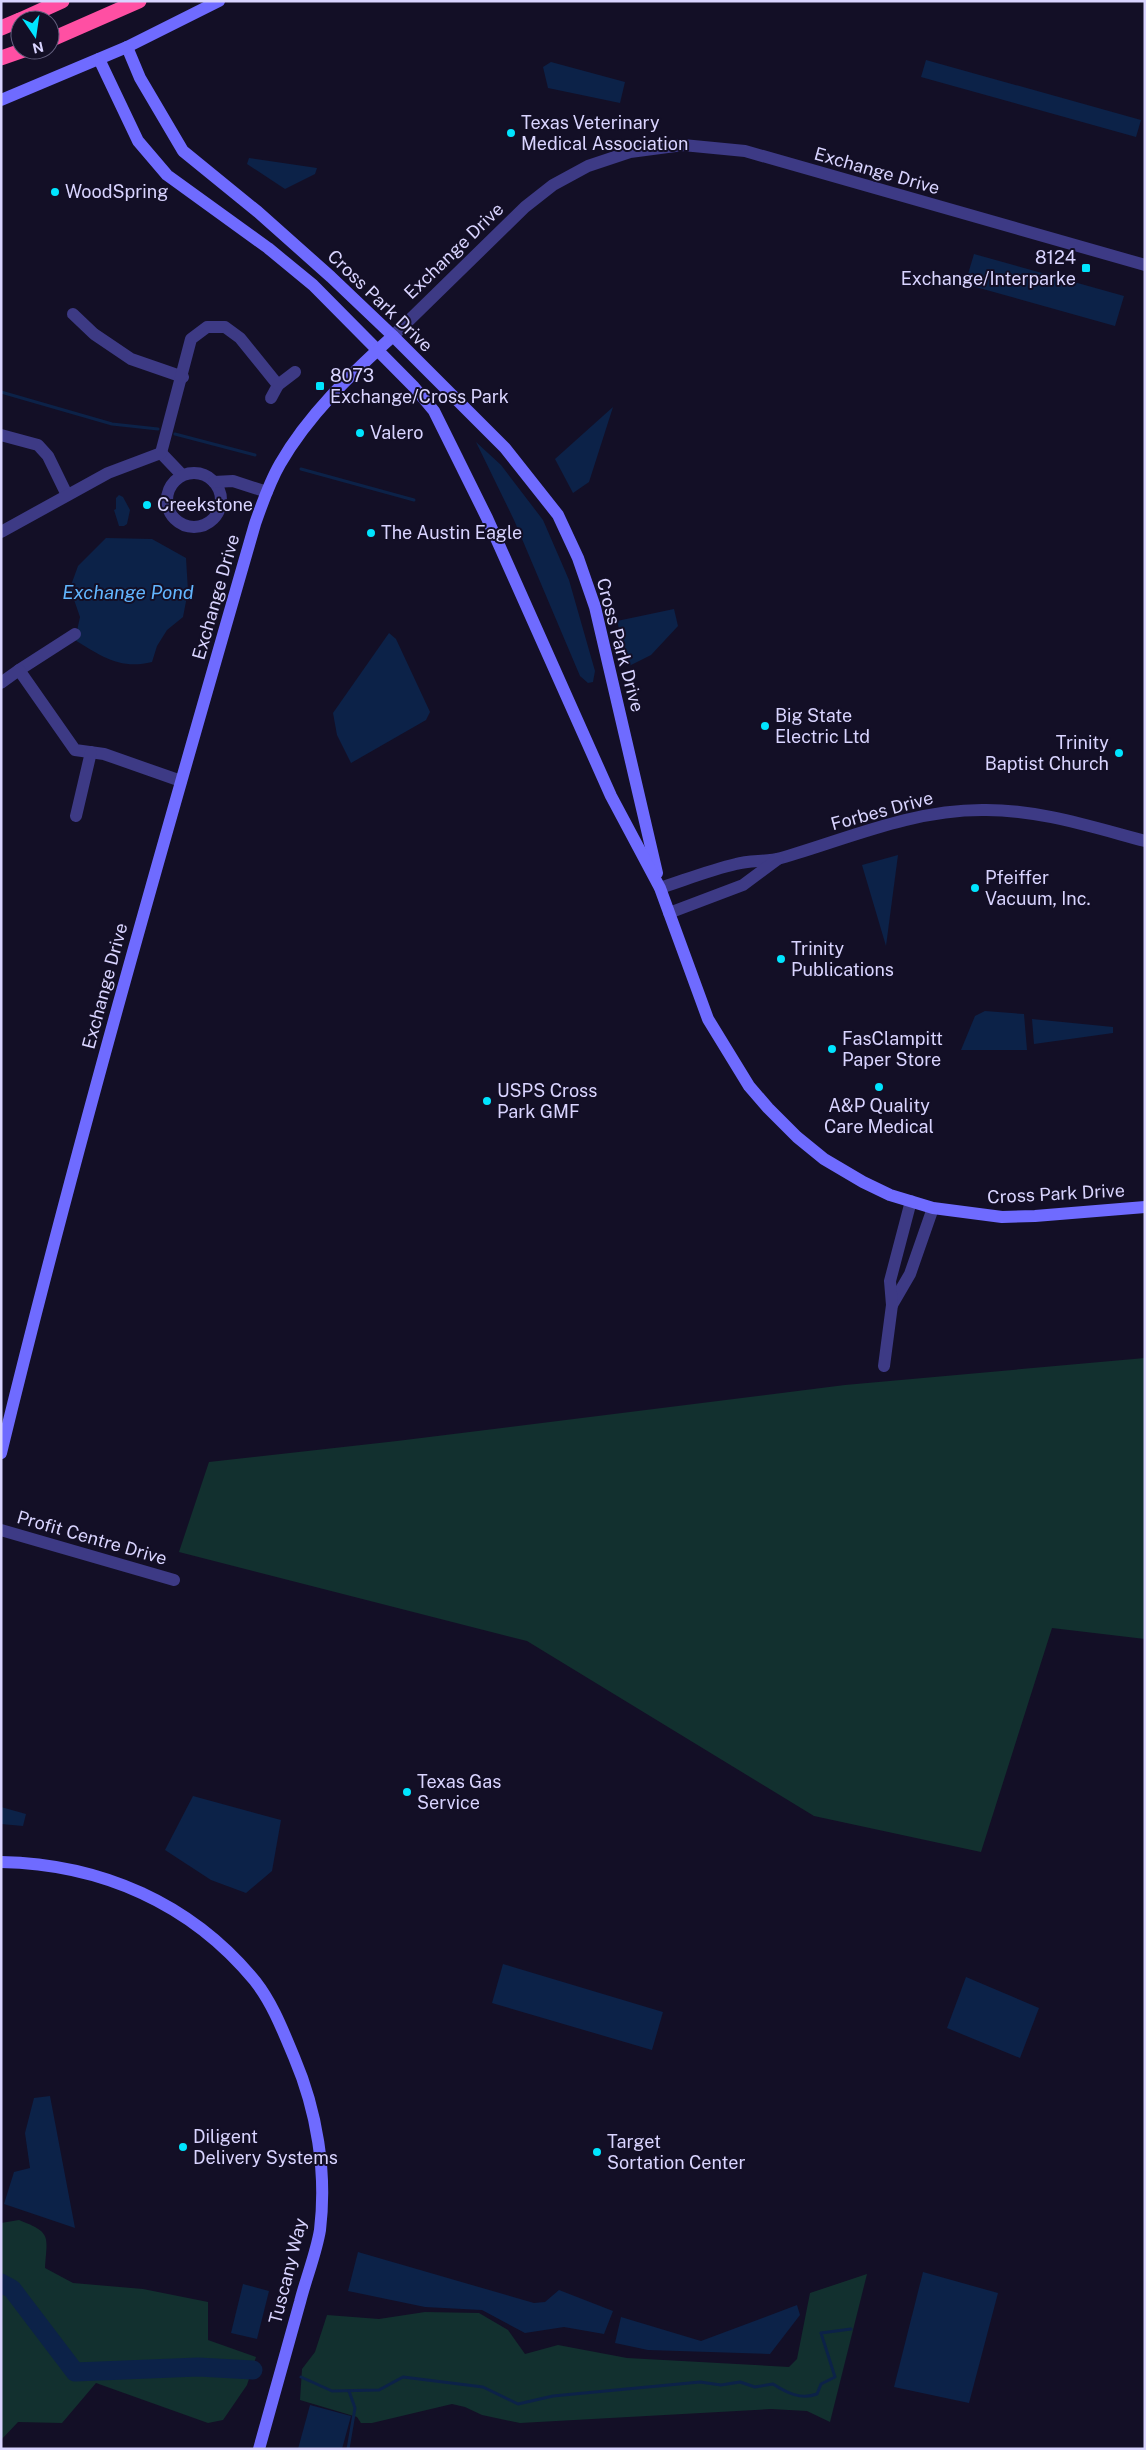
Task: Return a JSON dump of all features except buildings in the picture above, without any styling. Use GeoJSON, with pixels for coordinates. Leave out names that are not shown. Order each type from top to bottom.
{"type":"FeatureCollection","features":[{"type":"Feature","properties":{"kind":"highway"},"geometry":{"type":"LineString","coordinates":[[42,10],[62,1]]}},
{"type":"Feature","properties":{"kind":"highway"},"geometry":{"type":"LineString","coordinates":[[60,36],[139,1]]}},
{"type":"Feature","properties":{"kind":"street"},"geometry":{"type":"LineString","coordinates":[[1,100],[127,47],[219,1]]}},
{"type":"Feature","properties":{"kind":"street","name":"Cross Park Drive"},"geometry":{"type":"LineString","coordinates":[[127,47],[140,78],[183,151],[258,212],[331,277],[392,336],[505,448],[558,515],[578,558],[595,607],[660,888],[708,1019],[722,1045],[755,1094],[797,1137],[824,1159],[862,1182],[933,1208],[1002,1216],[1035,1216],[1145,1207]]}},
{"type":"Feature","properties":{"kind":"street","name":"Cross Park Drive"},"geometry":{"type":"LineString","coordinates":[[99,59],[138,141],[166,175],[264,246],[313,285],[378,349],[434,411],[456,451],[612,796],[660,888]]}},
{"type":"Feature","properties":{"kind":"street","name":"Exchange Drive"},"geometry":{"type":"LineString","coordinates":[[1,1453],[32,1325],[120,992],[255,524],[267,492],[297,438],[332,396],[525,207],[553,185],[588,166],[620,154],[683,144],[745,151],[1145,265]]}},
{"type":"Feature","properties":{"kind":"street"},"geometry":{"type":"LineString","coordinates":[[73,314],[94,334],[131,359],[183,377]]}},
{"type":"Feature","properties":{"kind":"street"},"geometry":{"type":"LineString","coordinates":[[161,454],[183,377],[191,339],[207,327],[225,327],[240,338],[278,385]]}},
{"type":"Feature","properties":{"kind":"street"},"geometry":{"type":"LineString","coordinates":[[271,398],[278,385],[295,372]]}},
{"type":"Feature","properties":{"kind":"street"},"geometry":{"type":"LineString","coordinates":[[1,435],[38,445],[48,456],[67,495]]}},
{"type":"Feature","properties":{"kind":"street"},"geometry":{"type":"LineString","coordinates":[[161,454],[182,475]]}},
{"type":"Feature","properties":{"kind":"street"},"geometry":{"type":"LineString","coordinates":[[1,532],[108,472],[161,454]]}},
{"type":"Feature","properties":{"kind":"street"},"geometry":{"type":"LineString","coordinates":[[214,482],[220,499],[215,516],[199,526],[189,526],[173,517],[167,499],[171,484],[182,475],[199,473],[214,482],[234,481],[267,492]]}},
{"type":"Feature","properties":{"kind":"street"},"geometry":{"type":"LineString","coordinates":[[1,683],[75,634]]}},
{"type":"Feature","properties":{"kind":"street"},"geometry":{"type":"LineString","coordinates":[[19,670],[75,750],[104,754],[181,781]]}},
{"type":"Feature","properties":{"kind":"street"},"geometry":{"type":"LineString","coordinates":[[76,816],[91,752]]}},
{"type":"Feature","properties":{"kind":"street","name":"Forbes Drive"},"geometry":{"type":"LineString","coordinates":[[660,888],[737,863],[778,859],[903,819],[946,812],[983,810],[1028,814],[1085,825],[1145,841]]}},
{"type":"Feature","properties":{"kind":"street","name":"Forbes Drive"},"geometry":{"type":"LineString","coordinates":[[669,913],[743,885],[778,859]]}},
{"type":"Feature","properties":{"kind":"street"},"geometry":{"type":"LineString","coordinates":[[884,1366],[892,1305],[890,1281],[911,1201]]}},
{"type":"Feature","properties":{"kind":"street"},"geometry":{"type":"LineString","coordinates":[[892,1305],[910,1274],[933,1208]]}},
{"type":"Feature","properties":{"kind":"street","name":"Profit Centre Drive"},"geometry":{"type":"LineString","coordinates":[[1,1530],[174,1580]]}},
{"type":"Feature","properties":{"kind":"street","name":"Tuscany Way"},"geometry":{"type":"LineString","coordinates":[[1,1862],[36,1863],[86,1872],[121,1883],[162,1903],[222,1946],[255,1982],[280,2023],[304,2080],[313,2114],[320,2149],[322,2191],[320,2231],[259,2449]]}},
{"type":"Feature","properties":{"kind":"green space"},"geometry":{"type":"Polygon","coordinates":[[[1145,1358],[1145,1639],[1052,1628],[981,1852],[814,1816],[527,1641],[179,1552],[209,1462],[397,1441],[845,1385],[1145,1358]]]}},
{"type":"Feature","properties":{"kind":"green space"},"geometry":{"type":"Polygon","coordinates":[[[19,2220],[37,2228],[45,2236],[45,2268],[73,2283],[143,2289],[208,2302],[208,2340],[256,2357],[247,2385],[223,2420],[208,2423],[96,2383],[62,2423],[18,2422],[1,2440],[1,2223],[19,2220]]]}},
{"type":"Feature","properties":{"kind":"green space"},"geometry":{"type":"Polygon","coordinates":[[[867,2274],[830,2422],[807,2411],[771,2409],[520,2423],[482,2415],[465,2407],[452,2404],[372,2423],[361,2423],[357,2417],[300,2400],[302,2369],[315,2352],[327,2315],[379,2319],[425,2312],[479,2313],[508,2330],[525,2354],[558,2345],[627,2358],[789,2367],[797,2359],[810,2293],[867,2274]]]}},
{"type":"Feature","properties":{"kind":"water"},"geometry":{"type":"Polygon","coordinates":[[[926,60],[1141,120],[1136,137],[921,77],[926,60]]]}},
{"type":"Feature","properties":{"kind":"water"},"geometry":{"type":"Polygon","coordinates":[[[551,62],[625,82],[620,103],[548,88],[543,67],[551,62]]]}},
{"type":"Feature","properties":{"kind":"water"},"geometry":{"type":"Polygon","coordinates":[[[249,158],[317,168],[315,174],[285,189],[247,164],[249,158]]]}},
{"type":"Feature","properties":{"kind":"water"},"geometry":{"type":"Polygon","coordinates":[[[974,254],[1124,296],[1115,326],[965,284],[974,254]]]}},
{"type":"Feature","properties":{"kind":"water"},"geometry":{"type":"Polygon","coordinates":[[[613,407],[589,482],[573,493],[555,459],[613,407]]]}},
{"type":"Feature","properties":{"kind":"water"},"geometry":{"type":"Polygon","coordinates":[[[476,442],[501,465],[543,520],[569,580],[595,671],[593,682],[588,683],[580,676],[514,520],[476,442]]]}},
{"type":"Feature","properties":{"kind":"water"},"geometry":{"type":"Polygon","coordinates":[[[119,495],[123,497],[130,510],[127,524],[124,526],[119,526],[114,510],[116,509],[116,498],[119,495]]]}},
{"type":"Feature","properties":{"kind":"water","name":"Exchange Pond"},"geometry":{"type":"Polygon","coordinates":[[[106,538],[152,539],[186,558],[188,591],[183,617],[167,630],[157,646],[152,662],[141,664],[120,663],[102,656],[75,640],[80,617],[70,588],[78,566],[106,538]]]}},
{"type":"Feature","properties":{"kind":"water"},"geometry":{"type":"Polygon","coordinates":[[[674,609],[678,626],[651,655],[629,666],[617,621],[674,609]]]}},
{"type":"Feature","properties":{"kind":"water"},"geometry":{"type":"Polygon","coordinates":[[[389,633],[396,639],[430,712],[426,720],[351,763],[337,735],[333,713],[389,633]]]}},
{"type":"Feature","properties":{"kind":"water"},"geometry":{"type":"Polygon","coordinates":[[[898,855],[886,946],[862,865],[898,855]]]}},
{"type":"Feature","properties":{"kind":"water"},"geometry":{"type":"Polygon","coordinates":[[[985,1011],[1024,1014],[1027,1050],[961,1050],[975,1016],[985,1011]]]}},
{"type":"Feature","properties":{"kind":"water"},"geometry":{"type":"Polygon","coordinates":[[[1032,1019],[1113,1027],[1113,1033],[1034,1044],[1032,1019]]]}},
{"type":"Feature","properties":{"kind":"water"},"geometry":{"type":"Polygon","coordinates":[[[193,1796],[281,1820],[272,1871],[246,1893],[211,1880],[165,1850],[193,1796]]]}},
{"type":"Feature","properties":{"kind":"water"},"geometry":{"type":"Polygon","coordinates":[[[1,1807],[26,1814],[23,1826],[1,1824],[1,1807]]]}},
{"type":"Feature","properties":{"kind":"water"},"geometry":{"type":"Polygon","coordinates":[[[503,1964],[663,2012],[652,2050],[492,2003],[503,1964]]]}},
{"type":"Feature","properties":{"kind":"water"},"geometry":{"type":"Polygon","coordinates":[[[966,1977],[1039,2008],[1020,2058],[947,2028],[966,1977]]]}},
{"type":"Feature","properties":{"kind":"water"},"geometry":{"type":"Polygon","coordinates":[[[50,2096],[75,2228],[4,2204],[14,2172],[30,2168],[25,2133],[34,2098],[50,2096]]]}},
{"type":"Feature","properties":{"kind":"water"},"geometry":{"type":"Polygon","coordinates":[[[358,2252],[534,2303],[545,2302],[559,2290],[613,2311],[604,2334],[564,2327],[525,2333],[482,2310],[425,2307],[348,2291],[358,2252]]]}},
{"type":"Feature","properties":{"kind":"water"},"geometry":{"type":"Polygon","coordinates":[[[923,2272],[998,2293],[969,2403],[894,2387],[923,2272]]]}},
{"type":"Feature","properties":{"kind":"water"},"geometry":{"type":"Polygon","coordinates":[[[243,2284],[269,2291],[257,2339],[231,2333],[243,2284]]]}},
{"type":"Feature","properties":{"kind":"water"},"geometry":{"type":"Polygon","coordinates":[[[797,2305],[800,2315],[770,2354],[648,2350],[615,2343],[621,2317],[701,2341],[797,2305]]]}},
{"type":"Feature","properties":{"kind":"water"},"geometry":{"type":"Polygon","coordinates":[[[310,2405],[351,2416],[342,2449],[298,2449],[310,2405]]]}},
{"type":"Feature","properties":{"kind":"waterway"},"geometry":{"type":"LineString","coordinates":[[1,392],[112,424],[158,429]]}},
{"type":"Feature","properties":{"kind":"waterway"},"geometry":{"type":"LineString","coordinates":[[175,434],[255,455]]}},
{"type":"Feature","properties":{"kind":"waterway"},"geometry":{"type":"LineString","coordinates":[[301,469],[414,500]]}},
{"type":"Feature","properties":{"kind":"waterway"},"geometry":{"type":"LineString","coordinates":[[1,2283],[12,2289],[75,2372],[198,2367],[253,2370]]}},
{"type":"Feature","properties":{"kind":"waterway"},"geometry":{"type":"LineString","coordinates":[[301,2377],[332,2391],[379,2390],[403,2377],[483,2387],[518,2404],[553,2396],[700,2382],[721,2385],[740,2382],[755,2387],[773,2384],[789,2393],[811,2396],[817,2394],[821,2384],[835,2377],[821,2333],[851,2329]]}},
{"type":"Feature","properties":{"kind":"waterway"},"geometry":{"type":"LineString","coordinates":[[348,2449],[355,2408],[349,2391]]}},
{"type":"Feature","properties":{"kind":"place","name":"Texas Veterinary Medical Association"},"geometry":{"type":"Point","coordinates":[511,133]}},
{"type":"Feature","properties":{"kind":"place","name":"WoodSpring"},"geometry":{"type":"Point","coordinates":[55,192]}},
{"type":"Feature","properties":{"kind":"place","name":"8124 Exchange/Interparke"},"geometry":{"type":"Point","coordinates":[1086,268]}},
{"type":"Feature","properties":{"kind":"place","name":"8073 Exchange/Cross Park"},"geometry":{"type":"Point","coordinates":[320,386]}},
{"type":"Feature","properties":{"kind":"place","name":"Valero"},"geometry":{"type":"Point","coordinates":[360,433]}},
{"type":"Feature","properties":{"kind":"place","name":"Creekstone"},"geometry":{"type":"Point","coordinates":[147,505]}},
{"type":"Feature","properties":{"kind":"place","name":"The Austin Eagle"},"geometry":{"type":"Point","coordinates":[371,533]}},
{"type":"Feature","properties":{"kind":"place","name":"Big State Electric Ltd"},"geometry":{"type":"Point","coordinates":[765,726]}},
{"type":"Feature","properties":{"kind":"place","name":"Trinity Baptist Church"},"geometry":{"type":"Point","coordinates":[1119,753]}},
{"type":"Feature","properties":{"kind":"place","name":"Pfeiffer Vacuum, Inc."},"geometry":{"type":"Point","coordinates":[975,888]}},
{"type":"Feature","properties":{"kind":"place","name":"Trinity Publications"},"geometry":{"type":"Point","coordinates":[781,959]}},
{"type":"Feature","properties":{"kind":"place","name":"FasClampitt Paper Store"},"geometry":{"type":"Point","coordinates":[832,1049]}},
{"type":"Feature","properties":{"kind":"place","name":"A&P Quality Care Medical"},"geometry":{"type":"Point","coordinates":[879,1087]}},
{"type":"Feature","properties":{"kind":"place","name":"USPS Cross Park GMF"},"geometry":{"type":"Point","coordinates":[487,1101]}},
{"type":"Feature","properties":{"kind":"place","name":"Texas Gas Service"},"geometry":{"type":"Point","coordinates":[407,1792]}},
{"type":"Feature","properties":{"kind":"place","name":"Diligent Delivery Systems"},"geometry":{"type":"Point","coordinates":[183,2147]}},
{"type":"Feature","properties":{"kind":"place","name":"Target Sortation Center"},"geometry":{"type":"Point","coordinates":[597,2152]}}]}
